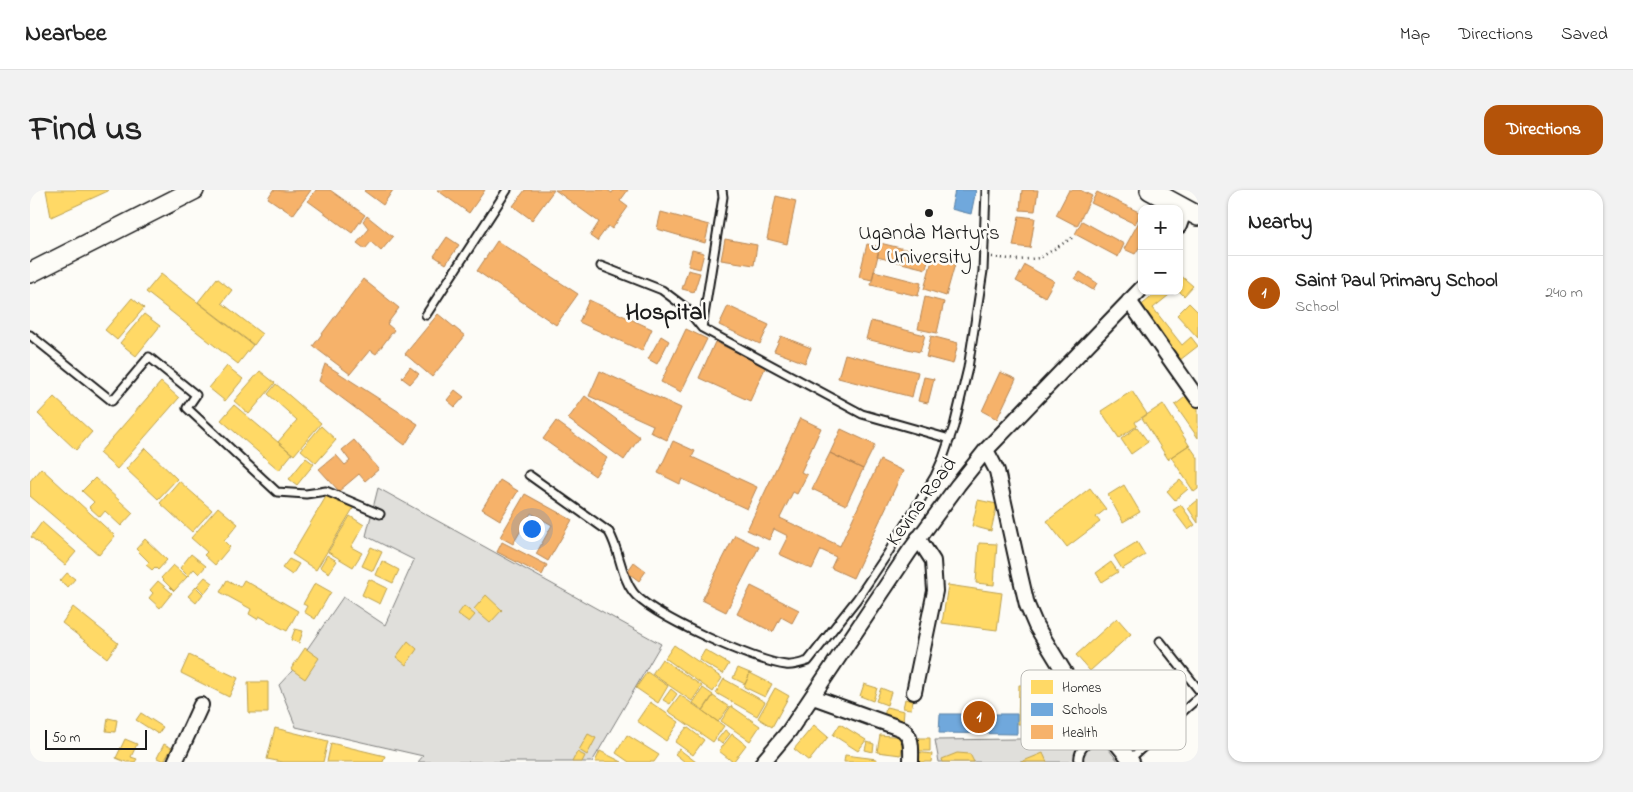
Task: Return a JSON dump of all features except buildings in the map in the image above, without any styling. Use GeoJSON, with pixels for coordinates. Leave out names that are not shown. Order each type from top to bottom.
{"type":"FeatureCollection","features":[{"type":"Feature","properties":{"kind":"main road"},"geometry":{"type":"LineString","coordinates":[[30,273],[194,190]]}},
{"type":"Feature","properties":{"kind":"main road"},"geometry":{"type":"LineString","coordinates":[[1150,190],[1188,217]]}},
{"type":"Feature","properties":{"kind":"street","name":"Kevina Road"},"geometry":{"type":"LineString","coordinates":[[763,762],[789,731],[813,697],[918,538],[958,485],[986,450],[1138,292]]}},
{"type":"Feature","properties":{"kind":"street"},"geometry":{"type":"LineString","coordinates":[[1129,301],[1198,399]]}},
{"type":"Feature","properties":{"kind":"street"},"geometry":{"type":"LineString","coordinates":[[986,450],[997,471],[1027,605],[1036,626],[1063,670]]}},
{"type":"Feature","properties":{"kind":"street"},"geometry":{"type":"LineString","coordinates":[[914,692],[935,591],[933,561],[918,538]]}},
{"type":"Feature","properties":{"kind":"street"},"geometry":{"type":"LineString","coordinates":[[813,697],[907,733],[910,740],[911,762]]}},
{"type":"Feature","properties":{"kind":"street"},"geometry":{"type":"LineString","coordinates":[[175,762],[201,705]]}},
{"type":"Feature","properties":{"kind":"street"},"geometry":{"type":"LineString","coordinates":[[1122,750],[1131,761]]}},
{"type":"Feature","properties":{"kind":"lane"},"geometry":{"type":"LineString","coordinates":[[426,315],[507,190]]}},
{"type":"Feature","properties":{"kind":"lane"},"geometry":{"type":"LineString","coordinates":[[702,328],[723,197],[722,190]]}},
{"type":"Feature","properties":{"kind":"lane"},"geometry":{"type":"LineString","coordinates":[[530,475],[609,532],[615,543],[619,562],[628,584],[639,599],[676,622],[734,649],[778,663],[796,665],[808,660],[856,599],[886,556],[944,458],[968,368],[983,271],[986,190]]}},
{"type":"Feature","properties":{"kind":"lane"},"geometry":{"type":"LineString","coordinates":[[601,266],[662,290],[686,308],[702,328],[862,414],[950,439]]}},
{"type":"Feature","properties":{"kind":"lane"},"geometry":{"type":"LineString","coordinates":[[30,335],[112,401],[149,357],[196,395],[187,408],[277,492],[306,494],[326,491],[380,514]]}},
{"type":"Feature","properties":{"kind":"lane"},"geometry":{"type":"LineString","coordinates":[[1160,641],[1183,670]]}},
{"type":"Feature","properties":{"kind":"lane"},"geometry":{"type":"LineString","coordinates":[[1186,674],[1198,689]]}},
{"type":"Feature","properties":{"kind":"lane"},"geometry":{"type":"LineString","coordinates":[[1186,709],[1198,698]]}},
{"type":"Feature","properties":{"kind":"lane"},"geometry":{"type":"LineString","coordinates":[[1131,761],[1143,750]]}},
{"type":"Feature","properties":{"kind":"path"},"geometry":{"type":"LineString","coordinates":[[983,256],[1018,260],[1040,258],[1075,236]]}},
{"type":"Feature","properties":{"kind":"shaded area"},"geometry":{"type":"Polygon","coordinates":[[[378,488],[661,644],[592,762],[418,762],[423,756],[296,727],[279,685],[292,671],[343,597],[385,625],[414,560],[366,536],[378,488]]]}},
{"type":"Feature","properties":{"kind":"shaded area"},"geometry":{"type":"Polygon","coordinates":[[[1021,739],[1021,750],[1109,750],[1119,762],[939,762],[935,740],[1021,739]]]}},
{"type":"Feature","properties":{"kind":"place","name":"Uganda Martyr's University"},"geometry":{"type":"Point","coordinates":[929,213]}},
{"type":"Feature","properties":{"kind":"place","name":"Saint Paul Primary School"},"geometry":{"type":"Point","coordinates":[979,717]}},
{"type":"Feature","properties":{"kind":"district","name":"Hospital"},"geometry":{"type":"Point","coordinates":[666,313]}}]}
